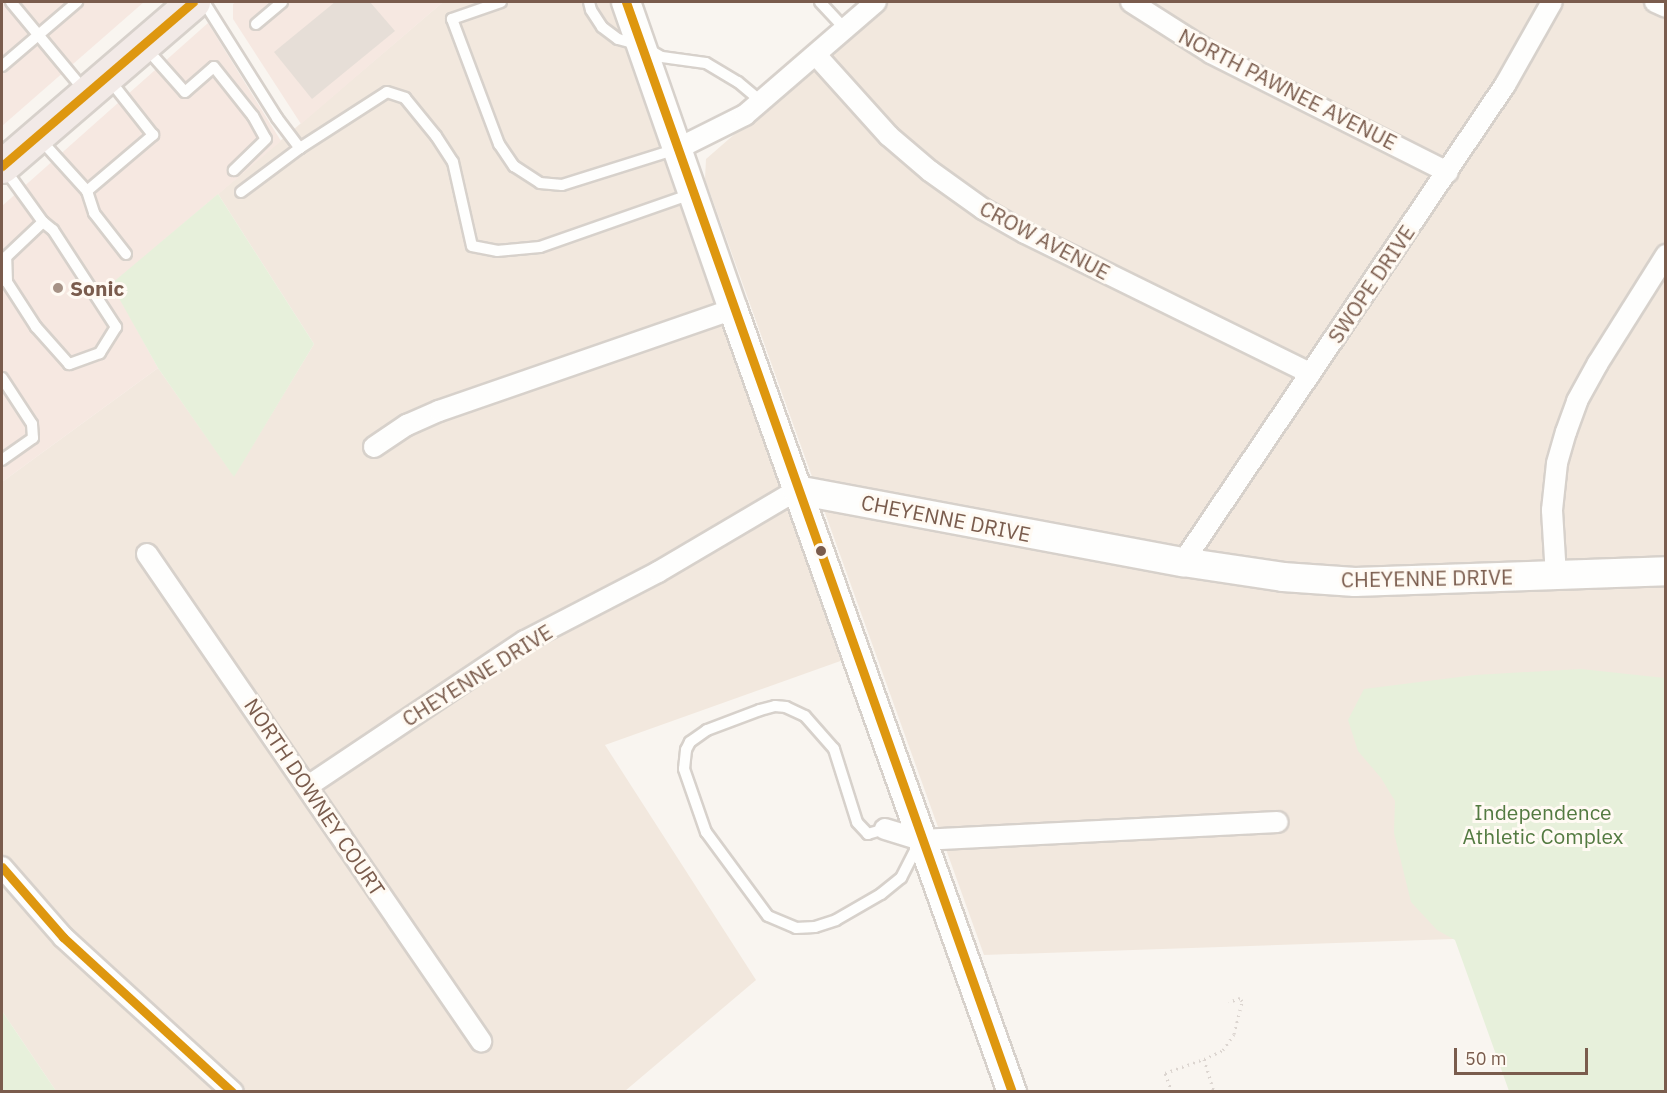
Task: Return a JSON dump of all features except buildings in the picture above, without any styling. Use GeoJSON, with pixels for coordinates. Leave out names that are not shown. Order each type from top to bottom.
{"type":"FeatureCollection","features":[{"type":"Feature","properties":{"kind":"highway"},"geometry":{"type":"LineString","coordinates":[[2,165],[193,2]]}},
{"type":"Feature","properties":{"kind":"street"},"geometry":{"type":"LineString","coordinates":[[626,2],[1012,1092]]}},
{"type":"Feature","properties":{"kind":"street"},"geometry":{"type":"LineString","coordinates":[[677,149],[746,115],[876,2]]}},
{"type":"Feature","properties":{"kind":"street","name":"NORTH PAWNEE AVENUE"},"geometry":{"type":"LineString","coordinates":[[1131,2],[1211,53],[1448,172]]}},
{"type":"Feature","properties":{"kind":"street","name":"SWOPE DRIVE"},"geometry":{"type":"LineString","coordinates":[[1183,562],[1448,172],[1505,85],[1552,2]]}},
{"type":"Feature","properties":{"kind":"street"},"geometry":{"type":"LineString","coordinates":[[1655,2],[1665,7]]}},
{"type":"Feature","properties":{"kind":"street","name":"CROW AVENUE"},"geometry":{"type":"LineString","coordinates":[[816,55],[889,136],[930,171],[983,209],[1025,233],[1310,373]]}},
{"type":"Feature","properties":{"kind":"street"},"geometry":{"type":"LineString","coordinates":[[1556,576],[1552,510],[1557,463],[1566,432],[1598,363],[1665,255]]}},
{"type":"Feature","properties":{"kind":"street"},"geometry":{"type":"LineString","coordinates":[[374,447],[407,425],[438,411],[733,309]]}},
{"type":"Feature","properties":{"kind":"street","name":"CHEYENNE DRIVE"},"geometry":{"type":"LineString","coordinates":[[308,786],[525,641],[658,572],[797,490],[1183,562],[1283,577],[1355,582],[1665,571]]}},
{"type":"Feature","properties":{"kind":"street","name":"NORTH DOWNEY COURT"},"geometry":{"type":"LineString","coordinates":[[147,554],[481,1041]]}},
{"type":"Feature","properties":{"kind":"street"},"geometry":{"type":"LineString","coordinates":[[885,829],[921,840],[1278,822]]}},
{"type":"Feature","properties":{"kind":"street"},"geometry":{"type":"LineString","coordinates":[[2,867],[63,937],[233,1092]]}},
{"type":"Feature","properties":{"kind":"lane"},"geometry":{"type":"LineString","coordinates":[[10,2],[38,35],[153,135],[87,191]]}},
{"type":"Feature","properties":{"kind":"lane"},"geometry":{"type":"LineString","coordinates":[[2,66],[77,2]]}},
{"type":"Feature","properties":{"kind":"lane"},"geometry":{"type":"LineString","coordinates":[[204,2],[277,118],[300,148]]}},
{"type":"Feature","properties":{"kind":"lane"},"geometry":{"type":"LineString","coordinates":[[256,24],[282,2]]}},
{"type":"Feature","properties":{"kind":"lane"},"geometry":{"type":"LineString","coordinates":[[501,2],[452,19],[499,144],[514,166],[540,183],[562,184],[677,149]]}},
{"type":"Feature","properties":{"kind":"lane"},"geometry":{"type":"LineString","coordinates":[[589,2],[591,10],[602,27],[618,39],[641,45],[662,57],[706,63],[738,82],[761,101]]}},
{"type":"Feature","properties":{"kind":"lane"},"geometry":{"type":"LineString","coordinates":[[820,2],[845,29]]}},
{"type":"Feature","properties":{"kind":"lane"},"geometry":{"type":"LineString","coordinates":[[143,44],[185,92],[214,67],[253,116],[266,139],[234,170]]}},
{"type":"Feature","properties":{"kind":"lane"},"geometry":{"type":"LineString","coordinates":[[241,192],[300,148],[387,92],[405,98],[436,136],[453,162],[472,246],[497,251],[540,247],[692,193]]}},
{"type":"Feature","properties":{"kind":"lane"},"geometry":{"type":"LineString","coordinates":[[37,135],[87,191],[94,213],[126,254]]}},
{"type":"Feature","properties":{"kind":"lane"},"geometry":{"type":"LineString","coordinates":[[2,165],[43,222],[53,230],[116,327],[100,353],[69,364],[36,327],[7,282],[6,257],[43,222]]}},
{"type":"Feature","properties":{"kind":"lane"},"geometry":{"type":"LineString","coordinates":[[2,378],[32,424],[33,438],[2,460]]}},
{"type":"Feature","properties":{"kind":"lane"},"geometry":{"type":"LineString","coordinates":[[885,829],[868,834],[857,822],[834,749],[805,716],[786,707],[775,706],[760,710],[707,730],[690,742],[686,750],[685,775],[706,832],[768,916],[796,928],[815,927],[836,920],[881,894],[901,878],[921,840]]}},
{"type":"Feature","properties":{"kind":"path"},"geometry":{"type":"LineString","coordinates":[[1172,1092],[1166,1072],[1223,1050],[1234,1034],[1242,1001],[1240,998],[1229,1002]]}},
{"type":"Feature","properties":{"kind":"path"},"geometry":{"type":"LineString","coordinates":[[1204,1059],[1214,1090]]}},
{"type":"Feature","properties":{"kind":"shaded area"},"geometry":{"type":"Polygon","coordinates":[[[2,2],[144,2],[2,126],[2,2]]]}},
{"type":"Feature","properties":{"kind":"shaded area"},"geometry":{"type":"Polygon","coordinates":[[[236,2],[443,2],[301,124],[233,19],[233,4],[236,2]]]}},
{"type":"Feature","properties":{"kind":"shaded area"},"geometry":{"type":"Polygon","coordinates":[[[443,2],[612,2],[846,659],[605,745],[756,980],[625,1091],[56,1091],[2,1011],[2,482],[158,368],[234,476],[314,344],[218,194],[443,2]]]}},
{"type":"Feature","properties":{"kind":"shaded area"},"geometry":{"type":"Polygon","coordinates":[[[886,2],[1665,2],[1665,699],[1453,939],[984,955],[705,179],[706,159],[886,2]]]}},
{"type":"Feature","properties":{"kind":"shaded area"},"geometry":{"type":"Polygon","coordinates":[[[208,23],[281,141],[112,284],[158,368],[2,482],[2,206],[208,23]]]}},
{"type":"Feature","properties":{"kind":"green space"},"geometry":{"type":"Polygon","coordinates":[[[218,194],[314,344],[234,477],[158,368],[111,284],[218,194]]]}},
{"type":"Feature","properties":{"kind":"green space","name":"Independence Athletic Complex"},"geometry":{"type":"Polygon","coordinates":[[[1581,669],[1665,678],[1665,1091],[1509,1091],[1455,940],[1437,930],[1411,902],[1394,833],[1395,801],[1381,778],[1358,751],[1348,720],[1364,689],[1475,675],[1581,669]]]}},
{"type":"Feature","properties":{"kind":"green space"},"geometry":{"type":"Polygon","coordinates":[[[2,1011],[56,1091],[2,1091],[2,1011]]]}},
{"type":"Feature","properties":{"kind":"transit line"},"geometry":{"type":"LineString","coordinates":[[2,166],[193,2]]}},
{"type":"Feature","properties":{"kind":"transit line"},"geometry":{"type":"LineString","coordinates":[[626,2],[1012,1092]]}},
{"type":"Feature","properties":{"kind":"transit line"},"geometry":{"type":"LineString","coordinates":[[2,867],[63,937],[232,1092]]}},
{"type":"Feature","properties":{"kind":"place","name":"Sonic"},"geometry":{"type":"Point","coordinates":[58,288]}}]}
